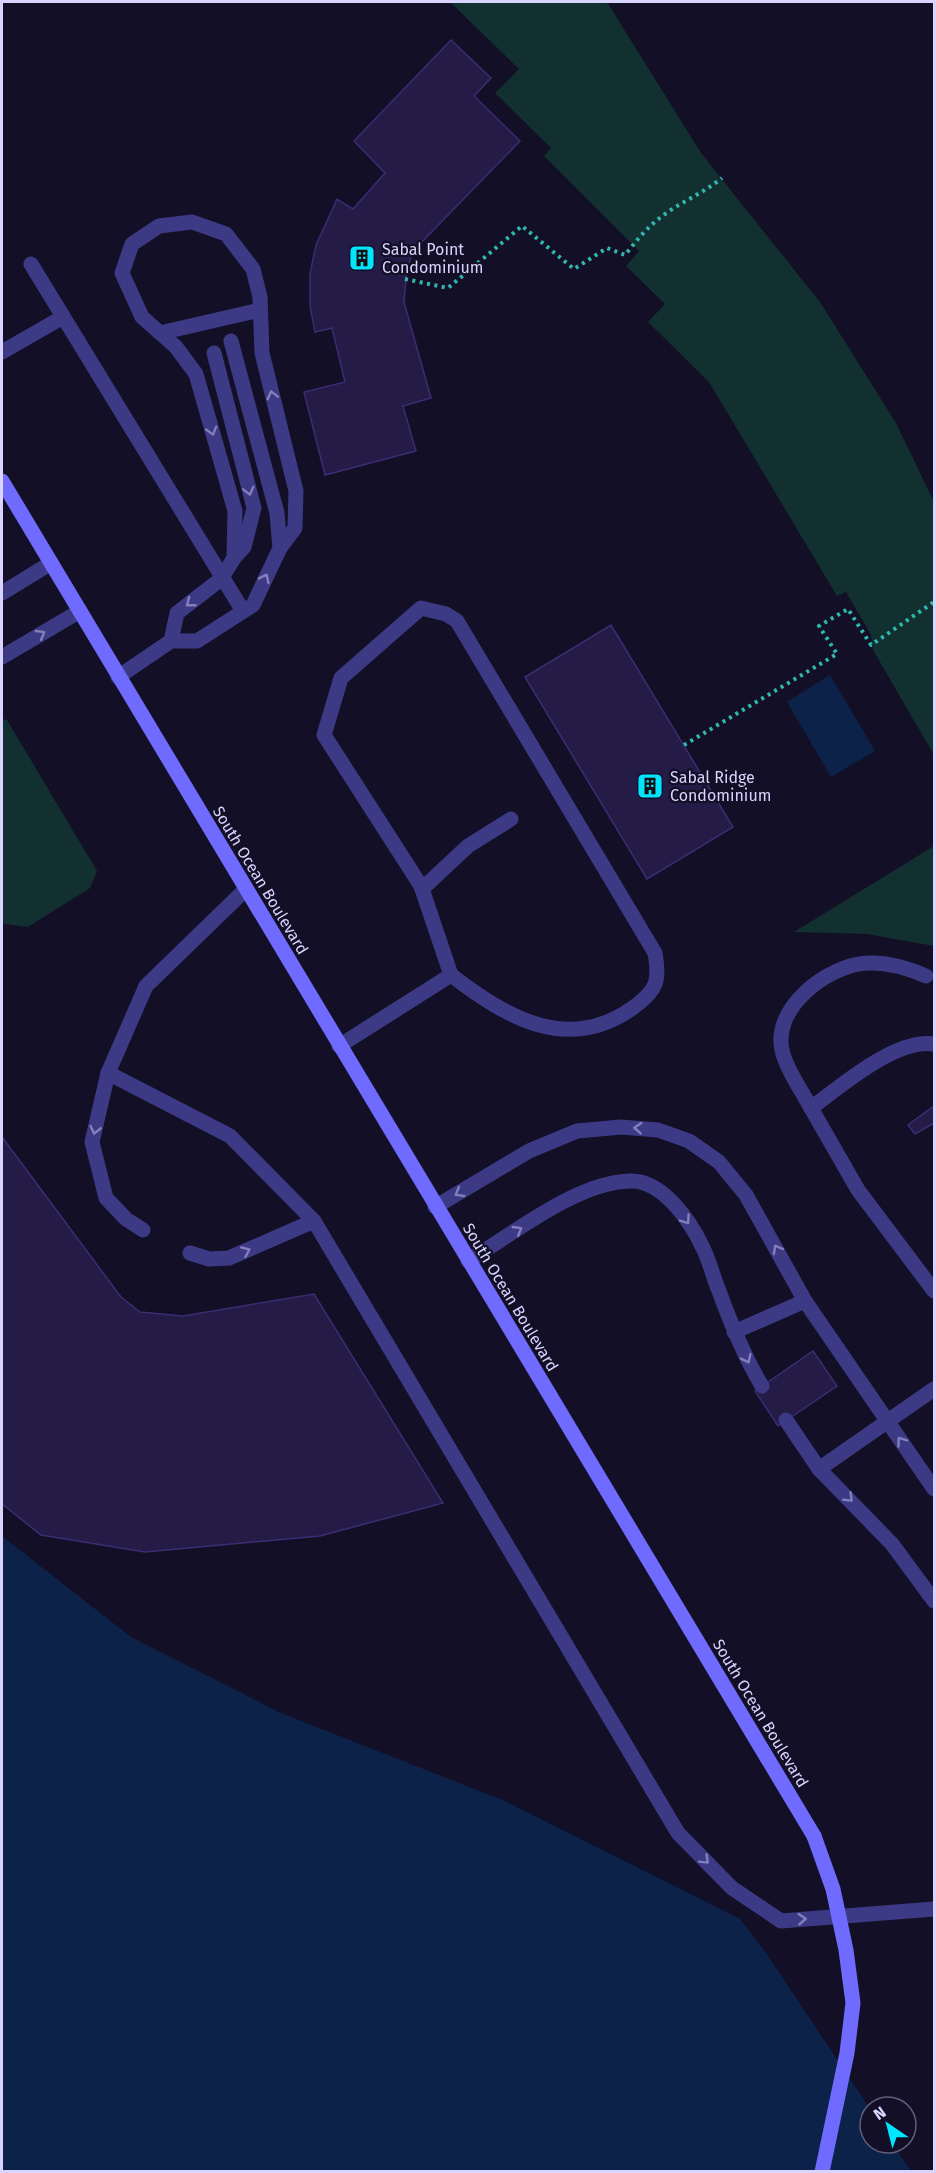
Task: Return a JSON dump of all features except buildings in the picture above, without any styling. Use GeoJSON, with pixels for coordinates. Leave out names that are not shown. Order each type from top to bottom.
{"type":"FeatureCollection","features":[{"type":"Feature","properties":{"kind":"main road","name":"South Ocean Boulevard"},"geometry":{"type":"LineString","coordinates":[[2,481],[814,1836],[833,1889],[846,1950],[853,2003],[847,2053],[822,2172]]}},
{"type":"Feature","properties":{"kind":"lane"},"geometry":{"type":"LineString","coordinates":[[118,677],[171,640],[197,641],[253,605],[280,548],[295,528],[296,491],[262,353],[260,310],[253,268],[226,234],[192,222],[159,226],[132,244],[122,273],[142,317],[176,347],[196,374],[235,511],[234,558]]}},
{"type":"Feature","properties":{"kind":"lane"},"geometry":{"type":"LineString","coordinates":[[31,264],[221,579],[243,611]]}},
{"type":"Feature","properties":{"kind":"lane"},"geometry":{"type":"LineString","coordinates":[[160,333],[260,310]]}},
{"type":"Feature","properties":{"kind":"lane"},"geometry":{"type":"LineString","coordinates":[[2,352],[63,317]]}},
{"type":"Feature","properties":{"kind":"lane"},"geometry":{"type":"LineString","coordinates":[[231,341],[277,513],[280,548]]}},
{"type":"Feature","properties":{"kind":"lane"},"geometry":{"type":"LineString","coordinates":[[171,640],[177,614],[221,579],[244,547],[254,508],[214,352]]}},
{"type":"Feature","properties":{"kind":"lane"},"geometry":{"type":"LineString","coordinates":[[2,593],[51,563]]}},
{"type":"Feature","properties":{"kind":"lane"},"geometry":{"type":"LineString","coordinates":[[421,608],[446,614],[457,621],[656,953],[659,975],[650,995],[632,1009],[583,1030],[543,1027],[497,1009],[451,975],[422,889],[324,735],[341,678],[421,608]]}},
{"type":"Feature","properties":{"kind":"lane"},"geometry":{"type":"LineString","coordinates":[[2,657],[80,611]]}},
{"type":"Feature","properties":{"kind":"lane"},"geometry":{"type":"LineString","coordinates":[[422,889],[468,846],[510,819]]}},
{"type":"Feature","properties":{"kind":"lane"},"geometry":{"type":"LineString","coordinates":[[143,1230],[126,1219],[106,1198],[92,1142],[108,1073],[146,986],[246,890]]}},
{"type":"Feature","properties":{"kind":"lane"},"geometry":{"type":"LineString","coordinates":[[926,976],[910,969],[867,963],[839,970],[812,987],[793,1006],[781,1033],[783,1054],[858,1190],[934,1291]]}},
{"type":"Feature","properties":{"kind":"lane"},"geometry":{"type":"LineString","coordinates":[[339,1046],[451,975]]}},
{"type":"Feature","properties":{"kind":"lane"},"geometry":{"type":"LineString","coordinates":[[811,1108],[877,1062],[906,1048],[934,1044]]}},
{"type":"Feature","properties":{"kind":"lane"},"geometry":{"type":"LineString","coordinates":[[108,1073],[230,1136],[314,1221],[678,1833],[732,1888],[782,1921],[934,1909]]}},
{"type":"Feature","properties":{"kind":"lane"},"geometry":{"type":"LineString","coordinates":[[435,1207],[529,1151],[576,1131],[621,1127],[658,1130],[688,1141],[719,1162],[746,1195],[805,1301],[934,1489]]}},
{"type":"Feature","properties":{"kind":"lane"},"geometry":{"type":"LineString","coordinates":[[468,1261],[564,1203],[602,1186],[632,1181],[665,1194],[687,1219],[704,1249],[734,1332],[762,1386]]}},
{"type":"Feature","properties":{"kind":"lane"},"geometry":{"type":"LineString","coordinates":[[190,1253],[209,1259],[229,1258],[314,1221]]}},
{"type":"Feature","properties":{"kind":"lane"},"geometry":{"type":"LineString","coordinates":[[734,1332],[805,1301]]}},
{"type":"Feature","properties":{"kind":"lane"},"geometry":{"type":"LineString","coordinates":[[819,1469],[934,1389]]}},
{"type":"Feature","properties":{"kind":"lane"},"geometry":{"type":"LineString","coordinates":[[786,1420],[819,1469],[929,1579],[934,1601]]}},
{"type":"Feature","properties":{"kind":"path"},"geometry":{"type":"LineString","coordinates":[[405,279],[448,288],[522,226],[574,269],[608,248],[625,255],[642,234],[665,214],[701,195],[722,178]]}},
{"type":"Feature","properties":{"kind":"path"},"geometry":{"type":"LineString","coordinates":[[684,745],[837,654],[819,626],[848,609],[871,645],[934,602]]}},
{"type":"Feature","properties":{"kind":"green space"},"geometry":{"type":"Polygon","coordinates":[[[450,2],[607,2],[701,153],[820,302],[896,423],[934,502],[934,755],[873,650],[871,635],[846,592],[837,596],[709,382],[648,322],[665,304],[626,266],[639,251],[544,156],[551,148],[495,93],[519,69],[450,2]]]}},
{"type":"Feature","properties":{"kind":"green space"},"geometry":{"type":"Polygon","coordinates":[[[2,719],[7,720],[97,871],[90,888],[28,927],[4,924],[2,920],[2,719]]]}},
{"type":"Feature","properties":{"kind":"green space"},"geometry":{"type":"Polygon","coordinates":[[[934,846],[934,946],[867,934],[794,932],[934,846]]]}},
{"type":"Feature","properties":{"kind":"water"},"geometry":{"type":"Polygon","coordinates":[[[830,675],[875,751],[831,777],[787,702],[830,675]]]}},
{"type":"Feature","properties":{"kind":"water"},"geometry":{"type":"Polygon","coordinates":[[[2,1536],[131,1637],[281,1713],[505,1801],[740,1919],[767,1954],[861,2095],[858,2095],[858,2155],[900,2155],[911,2171],[2,2171],[2,1536]]]}},
{"type":"Feature","properties":{"kind":"place","name":"Sabal Point Condominium"},"geometry":{"type":"Point","coordinates":[362,258]}},
{"type":"Feature","properties":{"kind":"place","name":"Sabal Ridge Condominium"},"geometry":{"type":"Point","coordinates":[650,786]}}]}
